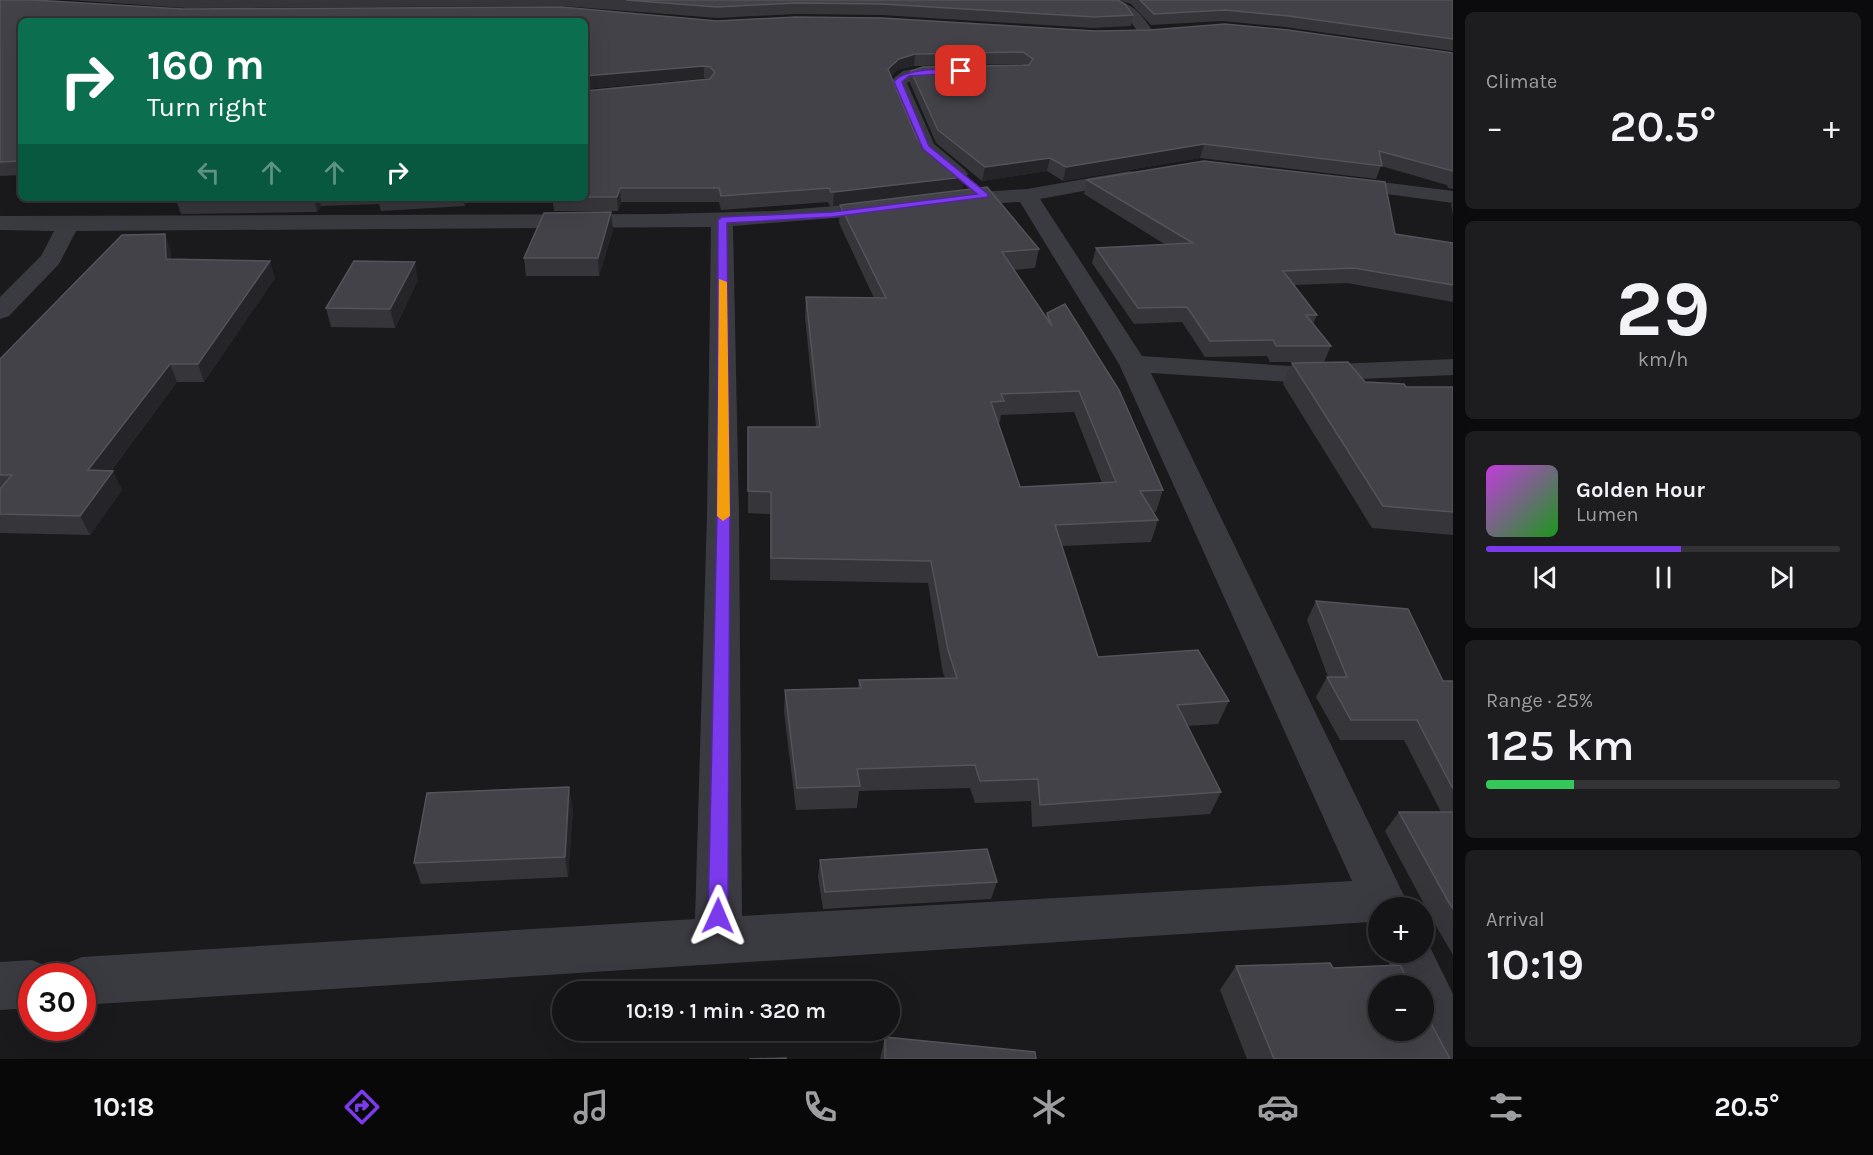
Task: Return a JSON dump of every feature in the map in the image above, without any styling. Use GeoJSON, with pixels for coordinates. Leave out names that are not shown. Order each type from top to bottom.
{"type":"FeatureCollection","features":[{"type":"Feature","properties":{"kind":"street"},"geometry":{"type":"LineString","coordinates":[[1108,0],[1129,10],[1147,34]]}},
{"type":"Feature","properties":{"kind":"street"},"geometry":{"type":"LineString","coordinates":[[1128,34],[1165,32]]}},
{"type":"Feature","properties":{"kind":"street"},"geometry":{"type":"LineString","coordinates":[[977,71],[921,72],[900,77],[898,82],[926,147],[985,196]]}},
{"type":"Feature","properties":{"kind":"street"},"geometry":{"type":"LineString","coordinates":[[926,203],[985,196],[1027,195],[1148,173]]}},
{"type":"Feature","properties":{"kind":"street"},"geometry":{"type":"LineString","coordinates":[[1321,180],[1453,197]]}},
{"type":"Feature","properties":{"kind":"street"},"geometry":{"type":"LineString","coordinates":[[1027,195],[1133,364],[1383,897]]}},
{"type":"Feature","properties":{"kind":"street"},"geometry":{"type":"LineString","coordinates":[[0,223],[68,225],[336,221],[722,220],[832,214],[903,206]]}},
{"type":"Feature","properties":{"kind":"street"},"geometry":{"type":"LineString","coordinates":[[717,940],[723,514],[722,220]]}},
{"type":"Feature","properties":{"kind":"street"},"geometry":{"type":"LineString","coordinates":[[0,311],[51,259],[68,225]]}},
{"type":"Feature","properties":{"kind":"street"},"geometry":{"type":"LineString","coordinates":[[1133,364],[1290,374],[1453,367]]}},
{"type":"Feature","properties":{"kind":"street"},"geometry":{"type":"LineString","coordinates":[[96,980],[717,940],[1368,905]]}},
{"type":"Feature","properties":{"kind":"street"},"geometry":{"type":"LineString","coordinates":[[1413,963],[1453,1049]]}},
{"type":"Feature","properties":{"kind":"street"},"geometry":{"type":"LineString","coordinates":[[0,986],[18,985]]}},
{"type":"Feature","properties":{"kind":"building"},"geometry":{"type":"Polygon","coordinates":[[[0,0],[183,9],[562,7],[717,21],[796,17],[882,18],[1095,31],[1150,30],[1225,24],[1288,30],[1453,53],[1453,171],[1379,151],[1382,166],[1204,144],[1066,167],[1050,158],[985,167],[938,130],[911,71],[923,67],[1029,65],[1033,59],[1023,52],[915,54],[899,59],[888,69],[917,139],[964,177],[834,192],[831,192],[829,188],[721,196],[719,188],[620,188],[617,197],[588,197],[588,91],[710,79],[715,72],[710,67],[588,76],[588,18],[18,18],[18,161],[0,162],[0,0]]]}},
{"type":"Feature","properties":{"kind":"building"},"geometry":{"type":"Polygon","coordinates":[[[626,0],[1118,0],[1125,4],[1133,15],[1095,17],[882,4],[796,3],[717,7],[626,0]]]}},
{"type":"Feature","properties":{"kind":"building"},"geometry":{"type":"Polygon","coordinates":[[[1140,0],[1453,0],[1453,39],[1289,16],[1225,10],[1154,14],[1140,0]]]}},
{"type":"Feature","properties":{"kind":"building"},"geometry":{"type":"Polygon","coordinates":[[[1204,161],[1385,182],[1395,234],[1453,243],[1453,285],[1354,268],[1283,271],[1317,315],[1306,315],[1331,346],[1276,346],[1273,340],[1210,341],[1187,307],[1138,308],[1096,248],[1193,243],[1087,180],[1204,161]]]}},
{"type":"Feature","properties":{"kind":"building"},"geometry":{"type":"Polygon","coordinates":[[[987,187],[1039,249],[1002,252],[1052,326],[1047,313],[1065,304],[1119,390],[1163,490],[1140,491],[1158,520],[1055,525],[1098,657],[1198,650],[1229,701],[1177,705],[1221,792],[1040,805],[1038,779],[980,781],[975,765],[857,769],[860,786],[797,788],[785,690],[861,688],[859,680],[957,678],[948,650],[931,561],[771,558],[771,492],[748,491],[748,427],[820,427],[806,297],[886,298],[840,205],[987,187]],[[1079,391],[1001,394],[1004,401],[991,402],[1020,487],[1116,482],[1079,391]]]}},
{"type":"Feature","properties":{"kind":"building"},"geometry":{"type":"Polygon","coordinates":[[[611,212],[598,258],[524,258],[544,213],[611,212]]]}},
{"type":"Feature","properties":{"kind":"building"},"geometry":{"type":"Polygon","coordinates":[[[165,234],[166,259],[270,261],[198,364],[170,364],[88,470],[113,471],[80,516],[0,514],[0,489],[12,475],[0,475],[0,359],[122,235],[165,234]]]}},
{"type":"Feature","properties":{"kind":"building"},"geometry":{"type":"Polygon","coordinates":[[[354,261],[415,262],[390,309],[326,308],[354,261]]]}},
{"type":"Feature","properties":{"kind":"building"},"geometry":{"type":"Polygon","coordinates":[[[1348,362],[1365,382],[1404,384],[1406,387],[1453,387],[1453,512],[1383,506],[1292,363],[1348,362]]]}},
{"type":"Feature","properties":{"kind":"building"},"geometry":{"type":"Polygon","coordinates":[[[1316,601],[1408,609],[1443,681],[1453,681],[1453,789],[1417,720],[1351,720],[1327,677],[1347,677],[1316,601]]]}},
{"type":"Feature","properties":{"kind":"building"},"geometry":{"type":"Polygon","coordinates":[[[569,787],[565,857],[414,863],[427,793],[569,787]]]}},
{"type":"Feature","properties":{"kind":"building"},"geometry":{"type":"Polygon","coordinates":[[[1399,812],[1453,812],[1453,909],[1448,901],[1399,812]]]}},
{"type":"Feature","properties":{"kind":"building"},"geometry":{"type":"Polygon","coordinates":[[[987,849],[997,882],[825,892],[820,860],[987,849]]]}},
{"type":"Feature","properties":{"kind":"building"},"geometry":{"type":"Polygon","coordinates":[[[1330,963],[1333,968],[1400,965],[1405,975],[1368,975],[1368,1041],[1434,1041],[1434,1029],[1450,1059],[1274,1059],[1236,966],[1330,963]]]}},
{"type":"Feature","properties":{"kind":"building"},"geometry":{"type":"Polygon","coordinates":[[[900,1038],[1035,1052],[1036,1059],[885,1059],[885,1041],[900,1041],[900,1038]]]}},
{"type":"Feature","properties":{"kind":"slow traffic"},"geometry":{"type":"LineString","coordinates":[[722,282],[723,516]]}},
{"type":"Feature","properties":{"kind":"route"},"geometry":{"type":"LineString","coordinates":[[718,916],[723,514],[722,220],[832,214],[985,196],[926,147],[898,82],[900,77],[908,74],[961,71]]}}]}
